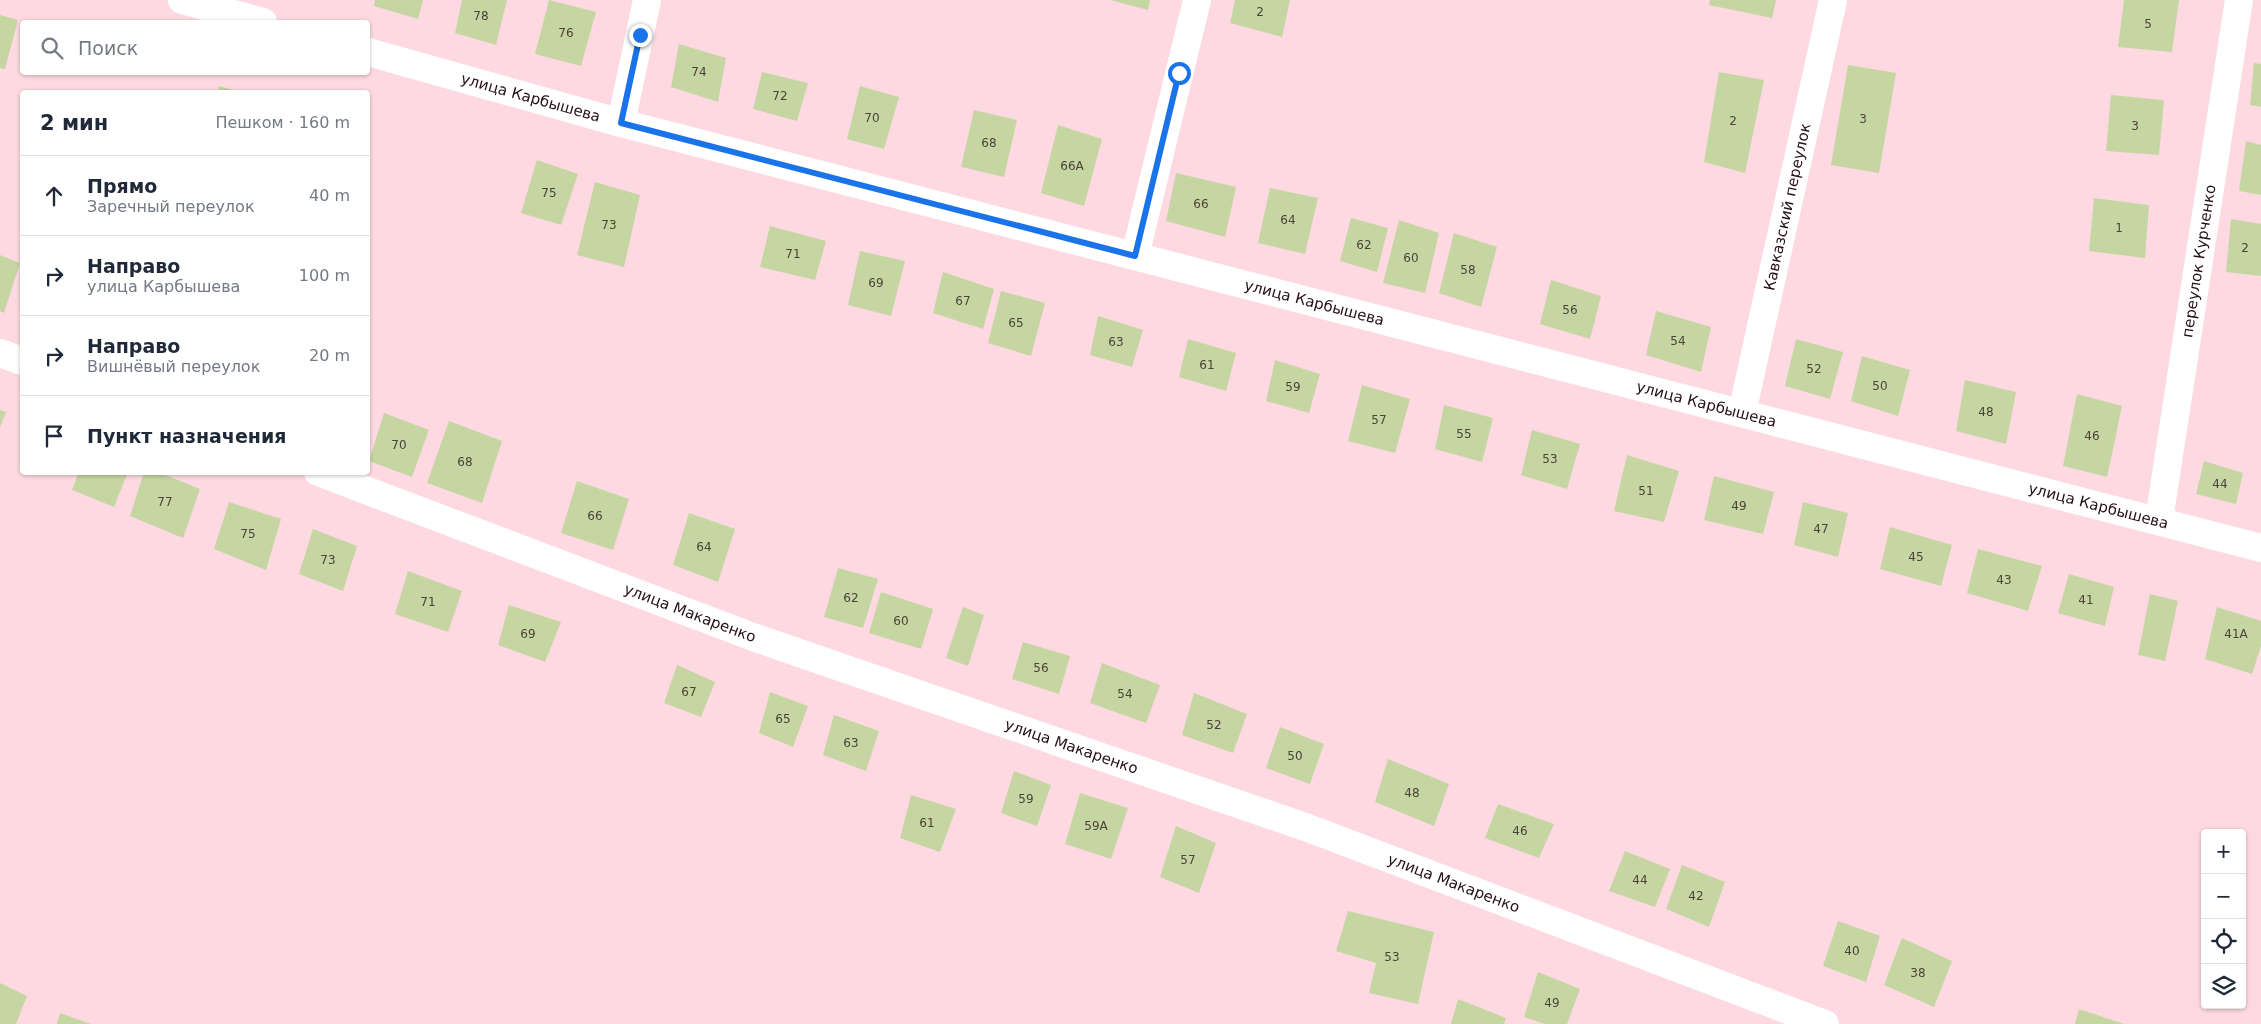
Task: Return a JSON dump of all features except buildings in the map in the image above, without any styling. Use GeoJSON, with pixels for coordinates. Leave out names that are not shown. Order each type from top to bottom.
{"type":"FeatureCollection","features":[{"type":"Feature","properties":{"kind":"street"},"geometry":{"type":"LineString","coordinates":[[182,0],[256,20]]}},
{"type":"Feature","properties":{"kind":"street"},"geometry":{"type":"LineString","coordinates":[[621,123],[647,0]]}},
{"type":"Feature","properties":{"kind":"street"},"geometry":{"type":"LineString","coordinates":[[1135,256],[1197,0]]}},
{"type":"Feature","properties":{"kind":"street","name":"Кавказский переулок"},"geometry":{"type":"LineString","coordinates":[[1742,413],[1833,0]]}},
{"type":"Feature","properties":{"kind":"street","name":"переулок Курченко"},"geometry":{"type":"LineString","coordinates":[[2159,520],[2239,0]]}},
{"type":"Feature","properties":{"kind":"street","name":"улица Карбышева"},"geometry":{"type":"LineString","coordinates":[[370,53],[621,123],[2159,520],[2261,548]]}},
{"type":"Feature","properties":{"kind":"street"},"geometry":{"type":"LineString","coordinates":[[0,353],[20,360]]}},
{"type":"Feature","properties":{"kind":"street","name":"улица Макаренко"},"geometry":{"type":"LineString","coordinates":[[326,475],[753,637],[1308,828],[1825,1024]]}},
{"type":"Feature","properties":{"kind":"route"},"geometry":{"type":"LineString","coordinates":[[640,35],[621,123],[1135,256],[1179,73]]}}]}
